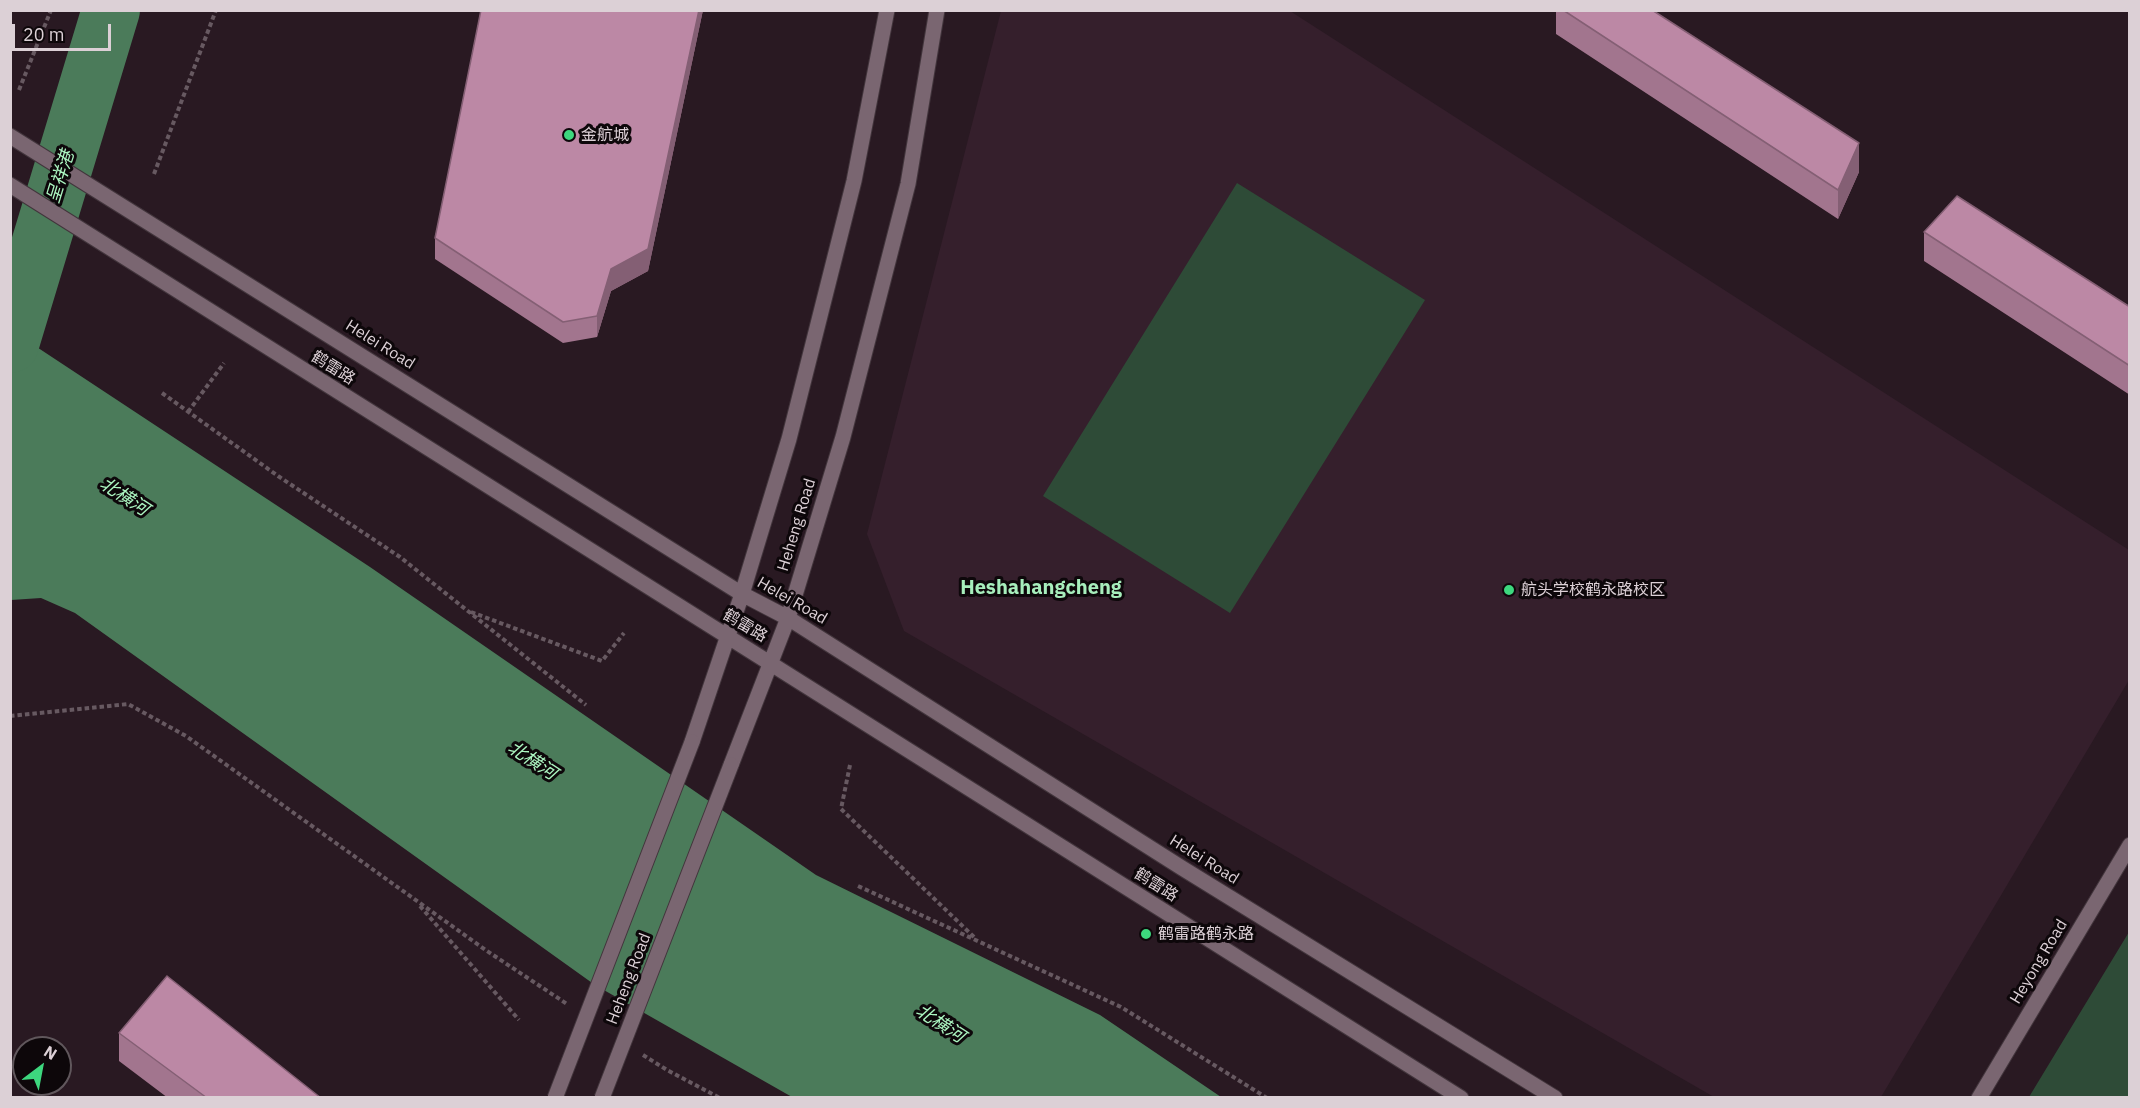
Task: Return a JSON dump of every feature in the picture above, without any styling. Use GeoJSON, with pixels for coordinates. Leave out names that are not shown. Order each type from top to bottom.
{"type":"FeatureCollection","features":[{"type":"Feature","properties":{"kind":"street","name":"Heheng Road"},"geometry":{"type":"LineString","coordinates":[[555,1098],[692,741],[742,594],[789,439],[854,181],[887,10]]}},
{"type":"Feature","properties":{"kind":"street","name":"Heheng Road"},"geometry":{"type":"LineString","coordinates":[[602,1098],[788,618],[843,437],[908,184],[937,10]]}},
{"type":"Feature","properties":{"kind":"street","name":"Helei Road"},"geometry":{"type":"LineString","coordinates":[[10,136],[133,210],[742,594],[788,618],[1192,875],[1555,1098]]}},
{"type":"Feature","properties":{"kind":"street","name":"鹤雷路"},"geometry":{"type":"LineString","coordinates":[[10,185],[1461,1098]]}},
{"type":"Feature","properties":{"kind":"street","name":"Heyong Road"},"geometry":{"type":"LineString","coordinates":[[1979,1098],[2130,845]]}},
{"type":"Feature","properties":{"kind":"path"},"geometry":{"type":"LineString","coordinates":[[19,90],[51,10]]}},
{"type":"Feature","properties":{"kind":"path"},"geometry":{"type":"LineString","coordinates":[[154,174],[216,10]]}},
{"type":"Feature","properties":{"kind":"path"},"geometry":{"type":"LineString","coordinates":[[188,412],[224,363]]}},
{"type":"Feature","properties":{"kind":"path"},"geometry":{"type":"LineString","coordinates":[[162,393],[278,476],[400,557],[586,705]]}},
{"type":"Feature","properties":{"kind":"path"},"geometry":{"type":"LineString","coordinates":[[468,611],[602,662],[624,633]]}},
{"type":"Feature","properties":{"kind":"path"},"geometry":{"type":"LineString","coordinates":[[10,716],[128,704],[186,736],[416,901],[577,1011]]}},
{"type":"Feature","properties":{"kind":"path"},"geometry":{"type":"LineString","coordinates":[[850,765],[841,809],[978,941]]}},
{"type":"Feature","properties":{"kind":"path"},"geometry":{"type":"LineString","coordinates":[[858,886],[1121,1007],[1267,1098]]}},
{"type":"Feature","properties":{"kind":"path"},"geometry":{"type":"LineString","coordinates":[[416,901],[519,1020]]}},
{"type":"Feature","properties":{"kind":"path"},"geometry":{"type":"LineString","coordinates":[[637,1050],[667,1070],[720,1098]]}},
{"type":"Feature","properties":{"kind":"shaded area","name":"航头学校鹤永路校区"},"geometry":{"type":"Polygon","coordinates":[[[1001,11],[1290,11],[2129,550],[2129,680],[1881,1097],[1714,1097],[904,631],[867,534],[1001,11]]]}},
{"type":"Feature","properties":{"kind":"shaded area"},"geometry":{"type":"Polygon","coordinates":[[[1237,183],[1425,300],[1230,613],[1043,496],[1237,183]]]}},
{"type":"Feature","properties":{"kind":"shaded area"},"geometry":{"type":"Polygon","coordinates":[[[2129,932],[2129,1097],[2029,1097],[2129,932]]]}},
{"type":"Feature","properties":{"kind":"water","name":"北横河"},"geometry":{"type":"Polygon","coordinates":[[[11,330],[370,567],[816,875],[1100,1015],[1221,1097],[792,1097],[595,985],[75,613],[41,598],[11,600],[11,330]]]}},
{"type":"Feature","properties":{"kind":"building","name":"金航城"},"geometry":{"type":"Polygon","coordinates":[[[481,10],[699,10],[648,249],[611,269],[597,316],[563,322],[435,238],[481,10]]]}},
{"type":"Feature","properties":{"kind":"building"},"geometry":{"type":"Polygon","coordinates":[[[1563,10],[1652,10],[1859,143],[1838,190],[1563,10]]]}},
{"type":"Feature","properties":{"kind":"building"},"geometry":{"type":"Polygon","coordinates":[[[1957,196],[2130,307],[2130,366],[1924,232],[1957,196]]]}},
{"type":"Feature","properties":{"kind":"building"},"geometry":{"type":"Polygon","coordinates":[[[167,976],[321,1098],[207,1098],[119,1033],[167,976]]]}},
{"type":"Feature","properties":{"kind":"waterway","name":"呈祥港"},"geometry":{"type":"LineString","coordinates":[[10,344],[111,10]]}},
{"type":"Feature","properties":{"kind":"place","name":"金航城"},"geometry":{"type":"Point","coordinates":[569,135]}},
{"type":"Feature","properties":{"kind":"place","name":"航头学校鹤永路校区"},"geometry":{"type":"Point","coordinates":[1509,590]}},
{"type":"Feature","properties":{"kind":"place","name":"鹤雷路鹤永路"},"geometry":{"type":"Point","coordinates":[1146,934]}},
{"type":"Feature","properties":{"kind":"district","name":"Heshahangcheng"},"geometry":{"type":"Point","coordinates":[1041,588]}}]}
